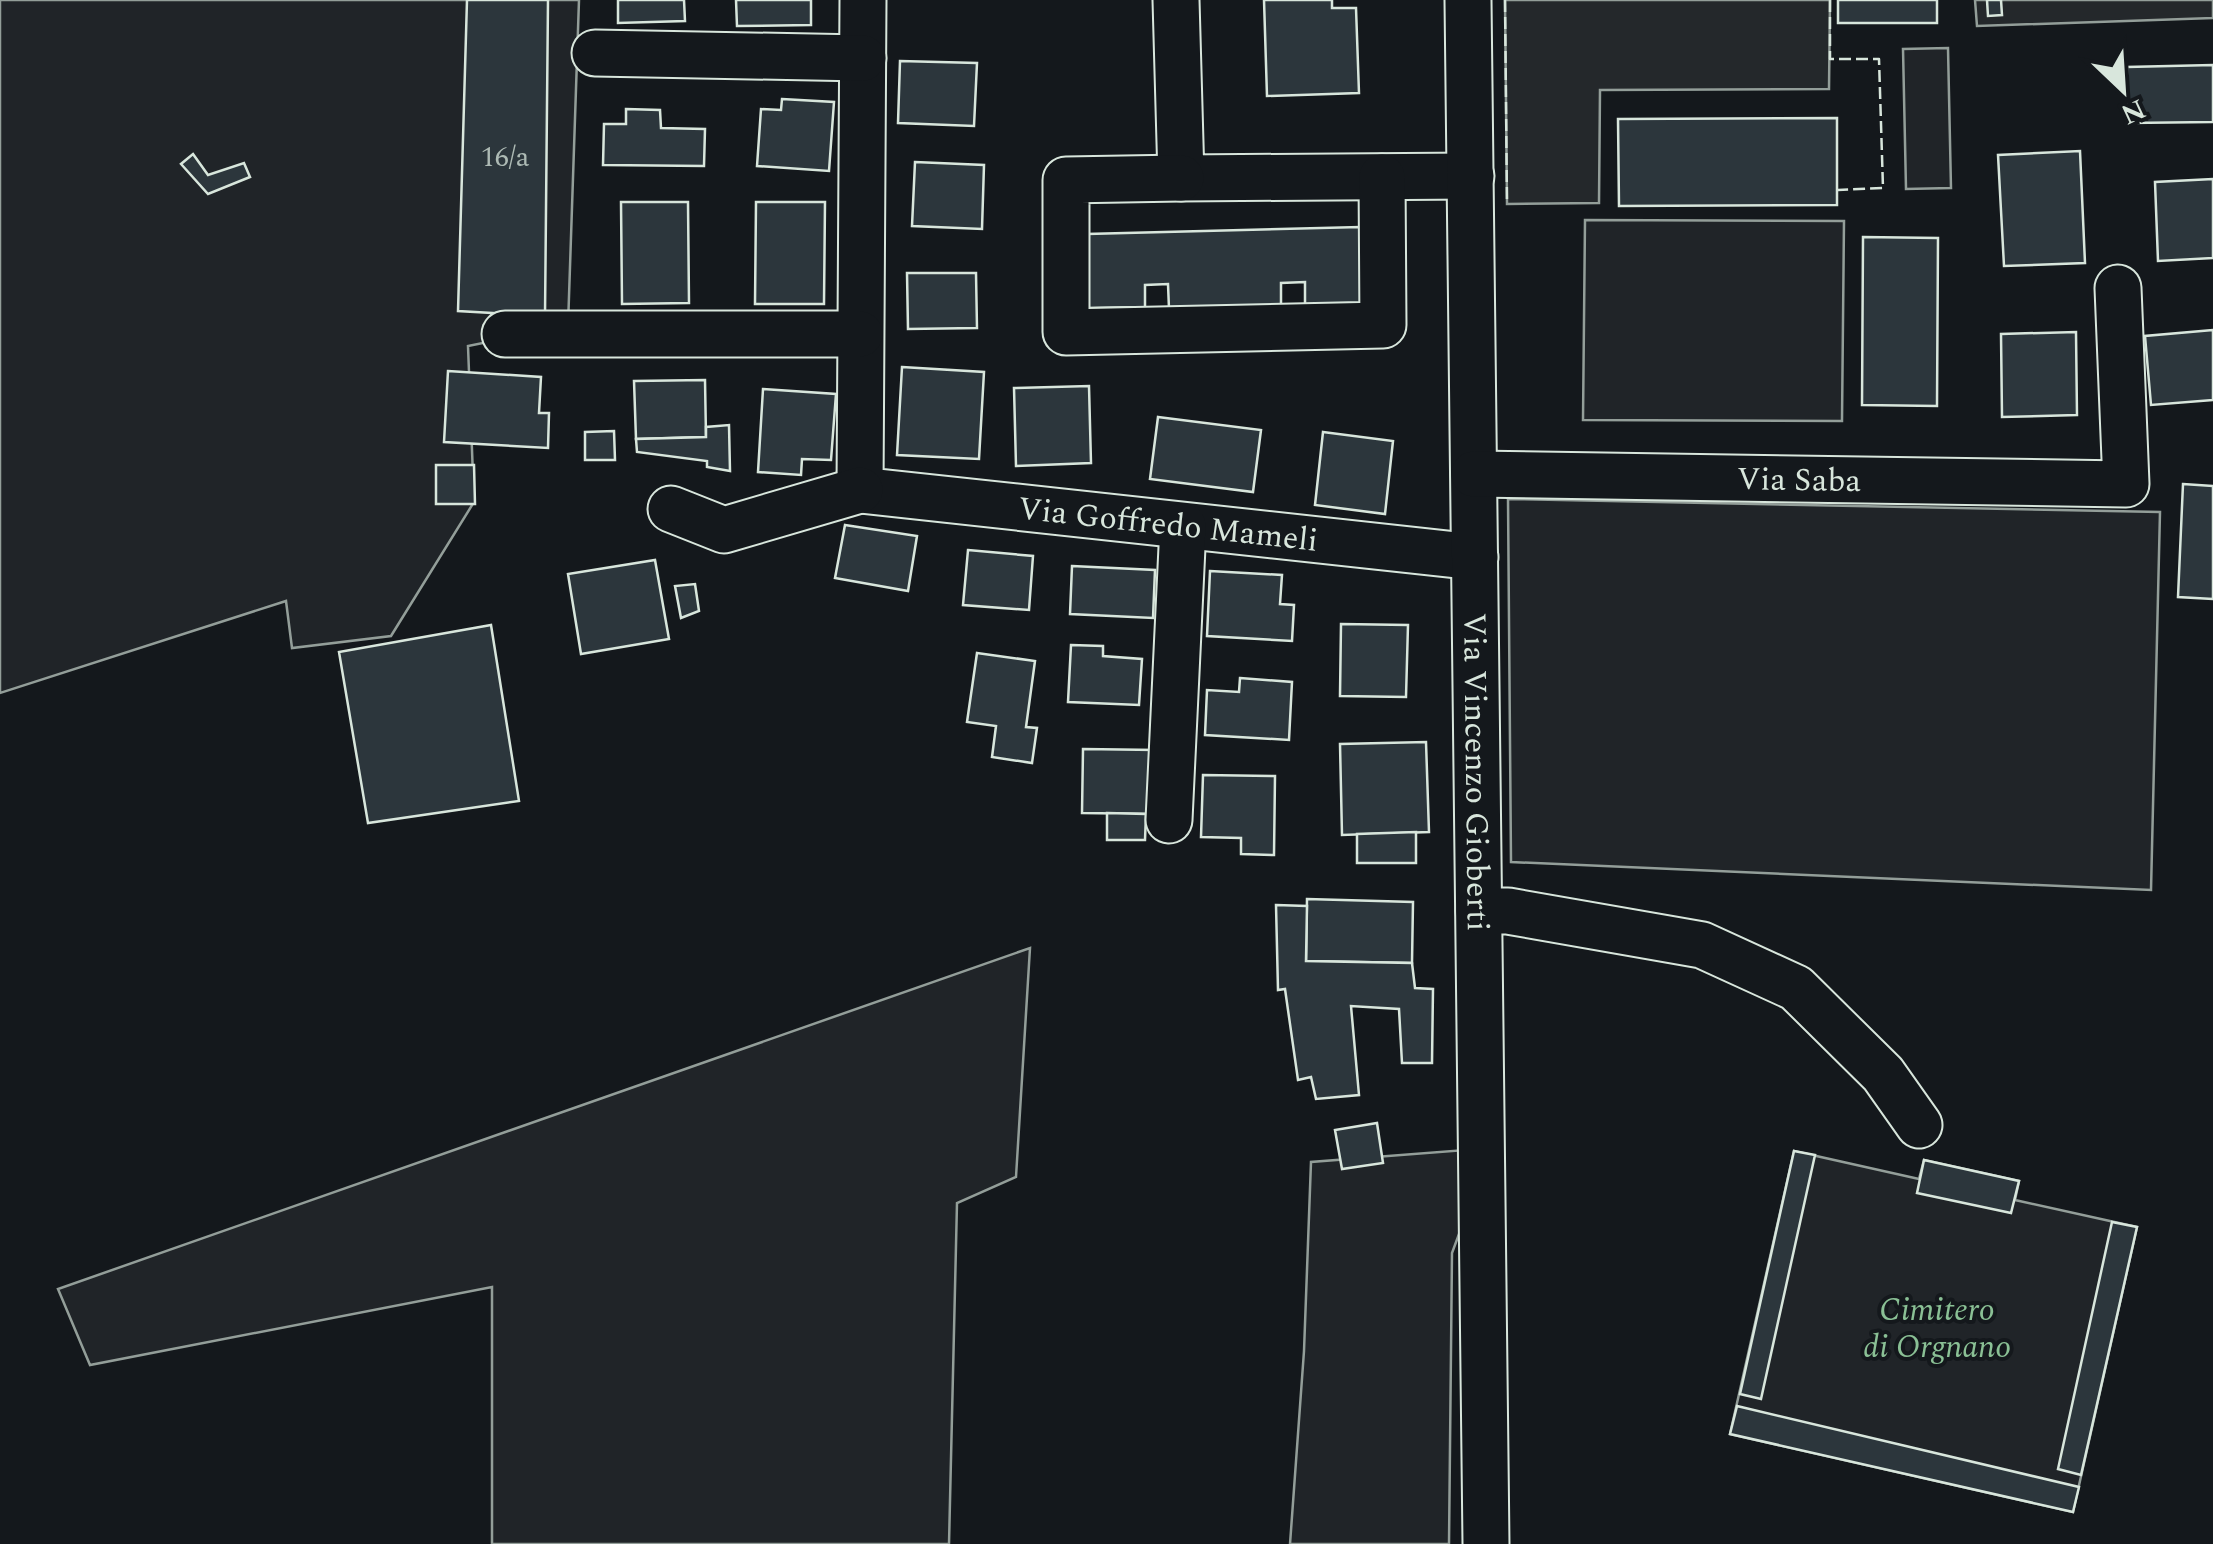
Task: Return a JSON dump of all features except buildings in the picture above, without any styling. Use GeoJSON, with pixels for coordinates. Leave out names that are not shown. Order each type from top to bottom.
{"type":"FeatureCollection","features":[{"type":"Feature","properties":{"kind":"street"},"geometry":{"type":"LineString","coordinates":[[860,490],[863,0]]}},
{"type":"Feature","properties":{"kind":"street"},"geometry":{"type":"LineString","coordinates":[[1176,0],[1181,178]]}},
{"type":"Feature","properties":{"kind":"street","name":"Via Vincenzo Gioberti"},"geometry":{"type":"LineString","coordinates":[[1468,0],[1486,1544]]}},
{"type":"Feature","properties":{"kind":"street"},"geometry":{"type":"LineString","coordinates":[[595,54],[863,58]]}},
{"type":"Feature","properties":{"kind":"street"},"geometry":{"type":"LineString","coordinates":[[1382,178],[1384,325],[1066,332],[1066,180],[1472,176]]}},
{"type":"Feature","properties":{"kind":"street","name":"Via Saba"},"geometry":{"type":"LineString","coordinates":[[1474,474],[2126,484],[2118,288]]}},
{"type":"Feature","properties":{"kind":"street"},"geometry":{"type":"LineString","coordinates":[[505,334],[860,334]]}},
{"type":"Feature","properties":{"kind":"street","name":"Via Goffredo Mameli"},"geometry":{"type":"LineString","coordinates":[[671,509],[724,530],[860,490],[1475,557]]}},
{"type":"Feature","properties":{"kind":"street"},"geometry":{"type":"LineString","coordinates":[[1169,820],[1183,526]]}},
{"type":"Feature","properties":{"kind":"street"},"geometry":{"type":"LineString","coordinates":[[1479,911],[1547,916],[1702,945],[1796,988],[1883,1074],[1918,1125]]}},
{"type":"Feature","properties":{"kind":"green space"},"geometry":{"type":"Polygon","coordinates":[[[0,0],[579,0],[568,326],[468,346],[474,502],[391,636],[292,648],[286,601],[0,693],[0,0]]]}},
{"type":"Feature","properties":{"kind":"green space"},"geometry":{"type":"Polygon","coordinates":[[[1948,48],[1951,188],[1906,189],[1903,49],[1948,48]]]}},
{"type":"Feature","properties":{"kind":"green space"},"geometry":{"type":"Polygon","coordinates":[[[1585,220],[1844,221],[1842,421],[1583,420],[1585,220]]]}},
{"type":"Feature","properties":{"kind":"green space"},"geometry":{"type":"Polygon","coordinates":[[[1508,499],[2160,512],[2151,890],[1511,862],[1508,499]]]}},
{"type":"Feature","properties":{"kind":"green space"},"geometry":{"type":"Polygon","coordinates":[[[1030,948],[1016,1177],[957,1203],[949,1544],[492,1544],[492,1287],[90,1365],[58,1289],[1030,948]]]}},
{"type":"Feature","properties":{"kind":"green space"},"geometry":{"type":"Polygon","coordinates":[[[1465,1150],[1462,1226],[1452,1253],[1449,1544],[1290,1544],[1304,1351],[1311,1162],[1465,1150]]]}},
{"type":"Feature","properties":{"kind":"green space","name":"Cimitero di Orgnano"},"geometry":{"type":"Polygon","coordinates":[[[1794,1151],[1919,1179],[1924,1160],[2019,1181],[2015,1200],[2137,1227],[2073,1512],[1730,1434],[1794,1151]]]}},
{"type":"Feature","properties":{"kind":"shaded area"},"geometry":{"type":"Polygon","coordinates":[[[1505,0],[1830,0],[1829,89],[1600,90],[1599,203],[1507,204],[1505,0]]]}},
{"type":"Feature","properties":{"kind":"shaded area"},"geometry":{"type":"Polygon","coordinates":[[[1975,0],[2213,0],[2213,18],[1977,26],[1975,0]]]}},
{"type":"Feature","properties":{"kind":"fence"},"geometry":{"type":"LineString","coordinates":[[1505,0],[1507,204]]}},
{"type":"Feature","properties":{"kind":"fence"},"geometry":{"type":"LineString","coordinates":[[1830,0],[1830,59],[1879,59],[1883,188],[1838,190]]}}]}
